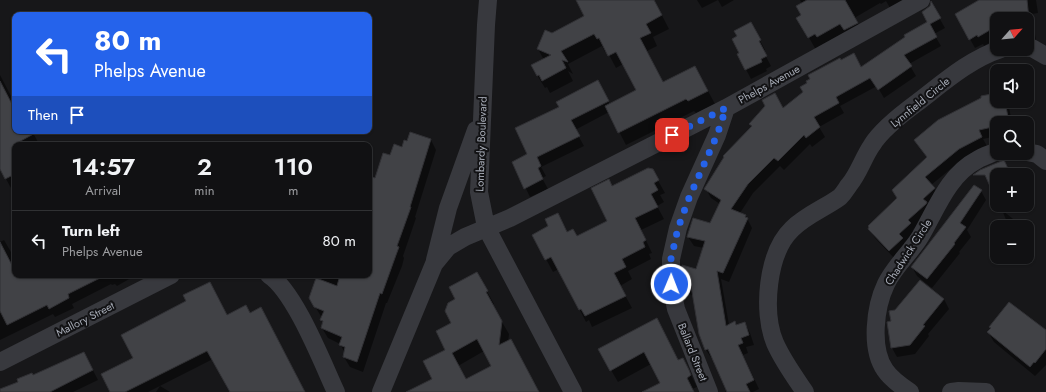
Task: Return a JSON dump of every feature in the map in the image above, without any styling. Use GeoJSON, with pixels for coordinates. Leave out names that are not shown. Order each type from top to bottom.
{"type":"FeatureCollection","features":[{"type":"Feature","properties":{"kind":"street","name":"Lombardy Boulevard"},"geometry":{"type":"LineString","coordinates":[[488,0],[478,192],[486,227],[573,392]]}},
{"type":"Feature","properties":{"kind":"street","name":"Phelps Avenue"},"geometry":{"type":"LineString","coordinates":[[486,227],[510,218],[726,108],[921,0]]}},
{"type":"Feature","properties":{"kind":"street"},"geometry":{"type":"LineString","coordinates":[[1034,49],[1046,56]]}},
{"type":"Feature","properties":{"kind":"street","name":"Lynnfield Circle"},"geometry":{"type":"LineString","coordinates":[[805,392],[785,364],[774,342],[770,326],[768,306],[769,288],[774,262],[781,244],[792,229],[841,196],[854,178],[872,144],[897,118],[964,67],[990,53]]}},
{"type":"Feature","properties":{"kind":"street","name":"Ballard Street"},"geometry":{"type":"LineString","coordinates":[[709,392],[676,308],[671,284],[671,259],[678,228],[689,198],[717,135],[726,108]]}},
{"type":"Feature","properties":{"kind":"street"},"geometry":{"type":"LineString","coordinates":[[381,392],[434,264],[448,208],[482,115]]}},
{"type":"Feature","properties":{"kind":"street"},"geometry":{"type":"LineString","coordinates":[[1034,153],[1046,161]]}},
{"type":"Feature","properties":{"kind":"street","name":"Chadwick Circle"},"geometry":{"type":"LineString","coordinates":[[910,392],[897,383],[884,369],[878,352],[875,328],[878,307],[886,284],[919,239],[947,189],[958,175],[976,160],[990,154]]}},
{"type":"Feature","properties":{"kind":"street"},"geometry":{"type":"LineString","coordinates":[[434,264],[448,247],[486,227]]}},
{"type":"Feature","properties":{"kind":"street","name":"Mallory Street"},"geometry":{"type":"LineString","coordinates":[[0,362],[165,278]]}},
{"type":"Feature","properties":{"kind":"street"},"geometry":{"type":"LineString","coordinates":[[274,278],[294,304],[336,392]]}},
{"type":"Feature","properties":{"kind":"street"},"geometry":{"type":"LineString","coordinates":[[951,392],[959,390],[986,392]]}},
{"type":"Feature","properties":{"kind":"building"},"geometry":{"type":"Polygon","coordinates":[[[576,0],[654,0],[662,15],[646,24],[651,33],[640,38],[663,82],[695,66],[708,91],[688,101],[686,99],[618,133],[605,106],[636,90],[616,52],[608,56],[599,38],[597,39],[594,34],[561,51],[568,62],[562,60],[566,68],[542,81],[539,75],[537,76],[531,65],[551,55],[537,49],[545,30],[552,33],[584,16],[576,0]]]}},
{"type":"Feature","properties":{"kind":"building"},"geometry":{"type":"Polygon","coordinates":[[[807,0],[845,0],[858,23],[844,30],[840,24],[817,37],[815,34],[808,38],[796,18],[801,15],[796,6],[807,0]]]}},
{"type":"Feature","properties":{"kind":"building"},"geometry":{"type":"Polygon","coordinates":[[[979,0],[1027,0],[1028,12],[990,12],[990,30],[969,40],[955,14],[979,0]]]}},
{"type":"Feature","properties":{"kind":"building"},"geometry":{"type":"Polygon","coordinates":[[[931,1],[941,18],[930,24],[937,37],[904,55],[912,66],[878,90],[870,78],[836,97],[839,103],[814,117],[820,127],[806,138],[804,135],[778,161],[774,158],[748,184],[731,209],[746,215],[745,217],[748,218],[723,273],[717,271],[726,326],[735,321],[736,325],[745,322],[749,335],[741,338],[743,343],[738,345],[754,380],[746,384],[750,392],[727,392],[708,349],[705,350],[699,334],[691,286],[683,285],[682,265],[696,269],[705,241],[687,237],[693,218],[710,223],[721,200],[704,189],[724,157],[723,156],[752,126],[749,124],[765,106],[762,100],[775,93],[783,108],[803,92],[800,87],[807,83],[806,81],[810,79],[808,75],[840,58],[841,60],[854,53],[861,67],[905,37],[904,35],[927,22],[922,12],[930,6],[931,1]]]}},
{"type":"Feature","properties":{"kind":"building"},"geometry":{"type":"Polygon","coordinates":[[[751,22],[761,40],[759,41],[767,56],[761,59],[762,62],[745,70],[732,39],[737,36],[734,31],[751,22]]]}},
{"type":"Feature","properties":{"kind":"building"},"geometry":{"type":"Polygon","coordinates":[[[598,80],[609,101],[571,120],[580,136],[537,157],[541,166],[538,168],[543,179],[524,189],[512,162],[527,154],[515,128],[559,107],[556,102],[598,80]]]}},
{"type":"Feature","properties":{"kind":"building"},"geometry":{"type":"Polygon","coordinates":[[[0,81],[12,104],[12,134],[33,134],[19,142],[12,142],[12,176],[5,179],[0,169],[0,81]]]}},
{"type":"Feature","properties":{"kind":"building"},"geometry":{"type":"Polygon","coordinates":[[[990,94],[990,108],[1006,108],[1008,116],[990,116],[990,128],[979,130],[982,137],[959,149],[925,177],[935,188],[923,199],[927,202],[926,204],[908,220],[911,223],[899,234],[903,238],[889,251],[868,229],[868,226],[897,198],[892,190],[927,157],[914,140],[938,120],[981,98],[981,96],[990,94]]]}},
{"type":"Feature","properties":{"kind":"building"},"geometry":{"type":"Polygon","coordinates":[[[410,132],[431,139],[411,207],[397,246],[399,247],[382,294],[380,293],[357,362],[343,357],[345,347],[339,345],[342,337],[321,328],[323,321],[320,320],[324,311],[314,307],[309,298],[316,278],[337,286],[339,278],[372,278],[372,177],[375,178],[383,153],[390,155],[394,144],[402,147],[404,140],[407,141],[410,132]]]}},
{"type":"Feature","properties":{"kind":"building"},"geometry":{"type":"Polygon","coordinates":[[[1004,160],[1008,168],[990,168],[990,186],[985,175],[973,175],[980,170],[1004,160]]]}},
{"type":"Feature","properties":{"kind":"building"},"geometry":{"type":"Polygon","coordinates":[[[648,168],[653,169],[659,180],[654,183],[658,190],[651,194],[658,207],[635,218],[646,240],[643,242],[645,247],[622,259],[626,267],[614,273],[626,296],[585,316],[581,309],[579,310],[551,257],[545,260],[532,235],[548,226],[545,219],[558,213],[567,232],[573,229],[577,236],[607,221],[591,188],[609,179],[612,186],[648,168]]]}},
{"type":"Feature","properties":{"kind":"building"},"geometry":{"type":"Polygon","coordinates":[[[974,185],[982,190],[960,223],[966,227],[954,243],[955,244],[927,279],[911,267],[974,185]]]}},
{"type":"Feature","properties":{"kind":"building"},"geometry":{"type":"Polygon","coordinates":[[[0,242],[12,265],[12,278],[100,278],[68,294],[69,298],[49,309],[47,305],[7,325],[0,311],[0,242]]]}},
{"type":"Feature","properties":{"kind":"building"},"geometry":{"type":"Polygon","coordinates":[[[477,272],[502,321],[499,345],[511,339],[539,392],[406,392],[432,379],[423,361],[445,350],[436,331],[451,323],[445,311],[448,303],[455,299],[449,287],[477,272]],[[477,339],[452,353],[466,379],[491,366],[477,339]]]}},
{"type":"Feature","properties":{"kind":"building"},"geometry":{"type":"Polygon","coordinates":[[[920,280],[944,299],[923,325],[925,326],[910,345],[891,348],[887,322],[891,321],[889,311],[895,310],[920,280]]]}},
{"type":"Feature","properties":{"kind":"building"},"geometry":{"type":"Polygon","coordinates":[[[210,282],[227,315],[246,305],[250,313],[261,307],[305,392],[230,392],[207,351],[125,392],[110,392],[101,374],[133,358],[121,335],[186,301],[183,295],[210,282]]]}},
{"type":"Feature","properties":{"kind":"building"},"geometry":{"type":"Polygon","coordinates":[[[1009,302],[1046,330],[1046,349],[1030,367],[987,332],[991,328],[989,327],[1009,302]]]}},
{"type":"Feature","properties":{"kind":"building"},"geometry":{"type":"Polygon","coordinates":[[[657,318],[678,360],[683,358],[689,370],[691,375],[687,378],[694,392],[642,392],[660,383],[644,352],[610,371],[598,349],[657,318]]]}},
{"type":"Feature","properties":{"kind":"building"},"geometry":{"type":"Polygon","coordinates":[[[84,352],[93,370],[50,392],[0,392],[0,389],[18,382],[17,379],[32,373],[33,375],[84,352]]]}},
{"type":"Feature","properties":{"kind":"route"},"geometry":{"type":"LineString","coordinates":[[671,284],[671,259],[678,228],[689,198],[717,135],[726,108],[672,135]]}}]}
